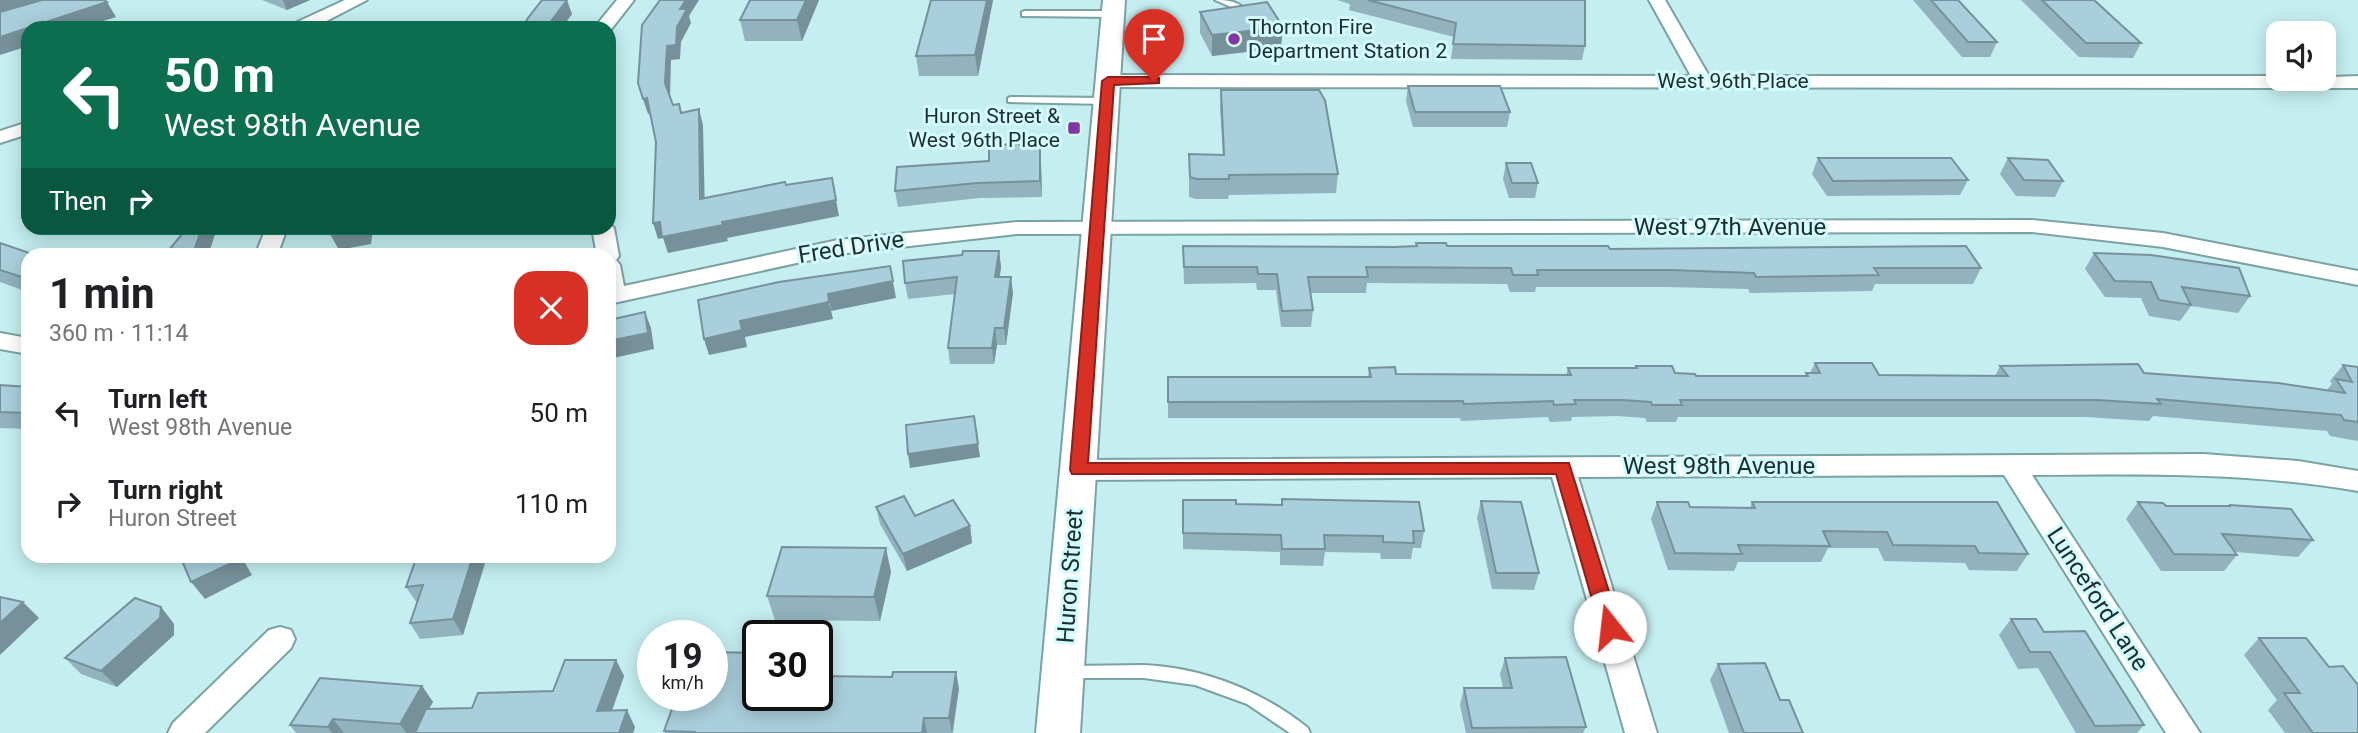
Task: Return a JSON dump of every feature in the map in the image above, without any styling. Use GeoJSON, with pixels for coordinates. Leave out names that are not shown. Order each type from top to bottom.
{"type":"FeatureCollection","features":[{"type":"Feature","properties":{"kind":"main road","name":"Huron Street"},"geometry":{"type":"LineString","coordinates":[[1058,733],[1114,7]]}},
{"type":"Feature","properties":{"kind":"street"},"geometry":{"type":"LineString","coordinates":[[314,21],[359,0]]}},
{"type":"Feature","properties":{"kind":"street"},"geometry":{"type":"LineString","coordinates":[[609,21],[626,0]]}},
{"type":"Feature","properties":{"kind":"street"},"geometry":{"type":"LineString","coordinates":[[1657,0],[1703,81]]}},
{"type":"Feature","properties":{"kind":"street","name":"West 96th Place"},"geometry":{"type":"LineString","coordinates":[[1107,91],[1703,81],[2358,82]]}},
{"type":"Feature","properties":{"kind":"street"},"geometry":{"type":"LineString","coordinates":[[0,137],[21,130]]}},
{"type":"Feature","properties":{"kind":"street","name":"West 97th Avenue"},"geometry":{"type":"LineString","coordinates":[[1097,228],[2032,226],[2163,240],[2358,278]]}},
{"type":"Feature","properties":{"kind":"street","name":"Fred Drive"},"geometry":{"type":"LineString","coordinates":[[616,295],[791,256],[886,240],[1017,228],[1097,228]]}},
{"type":"Feature","properties":{"kind":"street"},"geometry":{"type":"LineString","coordinates":[[0,341],[21,345]]}},
{"type":"Feature","properties":{"kind":"street","name":"Lunceford Lane"},"geometry":{"type":"LineString","coordinates":[[2012,465],[2184,733]]}},
{"type":"Feature","properties":{"kind":"street","name":"West 98th Avenue"},"geometry":{"type":"LineString","coordinates":[[1079,470],[2239,465],[2358,481]]}},
{"type":"Feature","properties":{"kind":"street"},"geometry":{"type":"LineString","coordinates":[[1562,467],[1641,733]]}},
{"type":"Feature","properties":{"kind":"street"},"geometry":{"type":"LineString","coordinates":[[184,733],[280,639]]}},
{"type":"Feature","properties":{"kind":"lane"},"geometry":{"type":"LineString","coordinates":[[1219,0],[1230,2],[1243,10],[1248,20]]}},
{"type":"Feature","properties":{"kind":"lane"},"geometry":{"type":"LineString","coordinates":[[1025,14],[1114,7]]}},
{"type":"Feature","properties":{"kind":"lane"},"geometry":{"type":"LineString","coordinates":[[1011,100],[1107,91]]}},
{"type":"Feature","properties":{"kind":"lane"},"geometry":{"type":"LineString","coordinates":[[1063,672],[1156,672],[1228,688],[1281,714],[1302,733]]}},
{"type":"Feature","properties":{"kind":"building"},"geometry":{"type":"Polygon","coordinates":[[[42,0],[107,2],[49,21],[21,21],[21,30],[0,37],[0,12],[42,0]]]}},
{"type":"Feature","properties":{"kind":"building"},"geometry":{"type":"Polygon","coordinates":[[[542,0],[567,0],[551,21],[526,21],[542,0]]]}},
{"type":"Feature","properties":{"kind":"building"},"geometry":{"type":"Polygon","coordinates":[[[660,0],[686,0],[680,9],[687,9],[677,27],[676,45],[667,46],[665,83],[673,105],[679,104],[681,113],[699,109],[700,199],[785,182],[786,185],[832,178],[836,200],[722,222],[723,225],[662,237],[660,222],[653,223],[656,142],[647,98],[643,99],[638,83],[642,25],[660,0]]]}},
{"type":"Feature","properties":{"kind":"building"},"geometry":{"type":"Polygon","coordinates":[[[750,0],[806,0],[797,20],[740,20],[750,0]]]}},
{"type":"Feature","properties":{"kind":"building"},"geometry":{"type":"Polygon","coordinates":[[[931,0],[987,0],[975,55],[916,56],[931,0]]]}},
{"type":"Feature","properties":{"kind":"building"},"geometry":{"type":"Polygon","coordinates":[[[1368,0],[1585,0],[1585,46],[1453,44],[1456,23],[1368,0]]]}},
{"type":"Feature","properties":{"kind":"building"},"geometry":{"type":"Polygon","coordinates":[[[1931,0],[1958,0],[1997,42],[1968,42],[1931,0]]]}},
{"type":"Feature","properties":{"kind":"building"},"geometry":{"type":"Polygon","coordinates":[[[2042,0],[2094,0],[2141,43],[2086,43],[2042,0]]]}},
{"type":"Feature","properties":{"kind":"building"},"geometry":{"type":"Polygon","coordinates":[[[1267,2],[1283,27],[1212,35],[1200,12],[1267,2]]]}},
{"type":"Feature","properties":{"kind":"building"},"geometry":{"type":"Polygon","coordinates":[[[1408,86],[1500,86],[1510,112],[1415,112],[1408,86]]]}},
{"type":"Feature","properties":{"kind":"building"},"geometry":{"type":"Polygon","coordinates":[[[1221,90],[1319,90],[1325,100],[1338,174],[1229,175],[1229,179],[1190,177],[1189,154],[1224,155],[1221,90]]]}},
{"type":"Feature","properties":{"kind":"building"},"geometry":{"type":"Polygon","coordinates":[[[1025,144],[1025,148],[1040,148],[1040,181],[977,183],[895,191],[897,167],[989,161],[989,145],[1025,144]]]}},
{"type":"Feature","properties":{"kind":"building"},"geometry":{"type":"Polygon","coordinates":[[[1818,158],[1951,158],[1968,180],[1833,181],[1818,158]]]}},
{"type":"Feature","properties":{"kind":"building"},"geometry":{"type":"Polygon","coordinates":[[[2008,158],[2048,160],[2063,181],[2024,180],[2008,158]]]}},
{"type":"Feature","properties":{"kind":"building"},"geometry":{"type":"Polygon","coordinates":[[[1506,163],[1531,163],[1538,183],[1512,183],[1506,163]]]}},
{"type":"Feature","properties":{"kind":"building"},"geometry":{"type":"Polygon","coordinates":[[[181,235],[200,235],[195,248],[171,248],[181,235]]]}},
{"type":"Feature","properties":{"kind":"building"},"geometry":{"type":"Polygon","coordinates":[[[0,243],[21,250],[21,277],[0,270],[0,243]]]}},
{"type":"Feature","properties":{"kind":"building"},"geometry":{"type":"Polygon","coordinates":[[[1416,243],[1446,243],[1447,246],[1608,246],[1610,249],[1966,246],[1981,268],[1874,268],[1879,275],[1756,277],[1754,273],[1671,270],[1537,270],[1538,275],[1513,275],[1511,268],[1366,267],[1368,277],[1308,277],[1313,310],[1282,311],[1277,274],[1258,274],[1257,267],[1184,267],[1183,246],[1395,247],[1417,246],[1416,243]]]}},
{"type":"Feature","properties":{"kind":"building"},"geometry":{"type":"Polygon","coordinates":[[[963,251],[999,251],[995,277],[1011,277],[1004,328],[995,328],[992,348],[948,348],[957,277],[905,283],[903,261],[962,255],[963,251]]]}},
{"type":"Feature","properties":{"kind":"building"},"geometry":{"type":"Polygon","coordinates":[[[2094,253],[2151,255],[2239,268],[2250,296],[2182,287],[2191,305],[2159,300],[2151,282],[2115,281],[2094,253]]]}},
{"type":"Feature","properties":{"kind":"building"},"geometry":{"type":"Polygon","coordinates":[[[890,266],[893,281],[828,294],[829,302],[740,321],[742,330],[704,339],[698,300],[779,282],[890,266]]]}},
{"type":"Feature","properties":{"kind":"building"},"geometry":{"type":"Polygon","coordinates":[[[645,312],[648,333],[616,340],[616,318],[645,312]]]}},
{"type":"Feature","properties":{"kind":"building"},"geometry":{"type":"Polygon","coordinates":[[[1815,363],[1872,363],[1879,375],[2008,376],[2000,366],[2138,364],[2144,373],[2278,383],[2345,393],[2336,379],[2352,382],[2343,365],[2358,367],[2358,422],[2344,420],[2341,415],[2157,399],[2161,404],[2097,400],[1680,400],[1682,405],[1652,405],[1651,402],[1623,400],[1574,400],[1576,404],[1554,405],[1553,401],[1464,404],[1463,401],[1168,402],[1168,377],[1371,377],[1369,368],[1395,367],[1396,374],[1571,375],[1568,368],[1637,368],[1636,366],[1672,366],[1675,373],[1696,376],[1808,376],[1806,373],[1820,373],[1815,363]]]}},
{"type":"Feature","properties":{"kind":"building"},"geometry":{"type":"Polygon","coordinates":[[[0,385],[21,386],[21,413],[0,412],[0,385]]]}},
{"type":"Feature","properties":{"kind":"building"},"geometry":{"type":"Polygon","coordinates":[[[974,416],[978,444],[908,454],[906,425],[974,416]]]}},
{"type":"Feature","properties":{"kind":"building"},"geometry":{"type":"Polygon","coordinates":[[[904,496],[915,516],[953,500],[970,526],[903,554],[876,507],[904,496]]]}},
{"type":"Feature","properties":{"kind":"building"},"geometry":{"type":"Polygon","coordinates":[[[1282,499],[1419,502],[1424,531],[1413,531],[1414,543],[1383,542],[1383,536],[1324,535],[1325,549],[1282,549],[1281,535],[1183,533],[1183,500],[1236,500],[1236,504],[1282,505],[1282,499]]]}},
{"type":"Feature","properties":{"kind":"building"},"geometry":{"type":"Polygon","coordinates":[[[1481,501],[1521,502],[1539,573],[1496,573],[1481,501]]]}},
{"type":"Feature","properties":{"kind":"building"},"geometry":{"type":"Polygon","coordinates":[[[1657,502],[1688,502],[1690,507],[1755,508],[1752,502],[1997,502],[2028,554],[1979,553],[1975,546],[1893,545],[1887,532],[1823,531],[1830,546],[1738,545],[1742,554],[1675,553],[1657,502]]]}},
{"type":"Feature","properties":{"kind":"building"},"geometry":{"type":"Polygon","coordinates":[[[2138,502],[2163,503],[2166,506],[2231,506],[2229,505],[2291,509],[2313,540],[2222,534],[2237,555],[2174,554],[2138,502]]]}},
{"type":"Feature","properties":{"kind":"building"},"geometry":{"type":"Polygon","coordinates":[[[782,547],[886,548],[874,597],[767,596],[782,547]]]}},
{"type":"Feature","properties":{"kind":"building"},"geometry":{"type":"Polygon","coordinates":[[[183,563],[231,563],[191,582],[183,563]]]}},
{"type":"Feature","properties":{"kind":"building"},"geometry":{"type":"Polygon","coordinates":[[[415,563],[471,563],[453,619],[410,623],[423,585],[406,587],[415,563]]]}},
{"type":"Feature","properties":{"kind":"building"},"geometry":{"type":"Polygon","coordinates":[[[0,597],[23,602],[0,623],[0,597]]]}},
{"type":"Feature","properties":{"kind":"building"},"geometry":{"type":"Polygon","coordinates":[[[135,598],[161,607],[160,618],[101,671],[65,658],[135,598]]]}},
{"type":"Feature","properties":{"kind":"building"},"geometry":{"type":"Polygon","coordinates":[[[2011,619],[2036,619],[2044,632],[2085,631],[2144,725],[2095,726],[2050,652],[2030,652],[2011,619]]]}},
{"type":"Feature","properties":{"kind":"building"},"geometry":{"type":"Polygon","coordinates":[[[2259,638],[2306,638],[2329,667],[2343,666],[2358,685],[2358,733],[2313,733],[2284,693],[2300,693],[2259,638]]]}},
{"type":"Feature","properties":{"kind":"building"},"geometry":{"type":"Polygon","coordinates":[[[728,652],[742,653],[742,711],[833,711],[833,676],[892,677],[893,672],[956,672],[949,718],[924,718],[922,733],[664,731],[671,711],[728,711],[728,652]]]}},
{"type":"Feature","properties":{"kind":"building"},"geometry":{"type":"Polygon","coordinates":[[[1566,657],[1586,727],[1472,728],[1464,688],[1512,688],[1505,658],[1566,657]]]}},
{"type":"Feature","properties":{"kind":"building"},"geometry":{"type":"Polygon","coordinates":[[[565,660],[616,660],[597,711],[627,710],[619,733],[415,733],[426,709],[472,708],[478,693],[553,691],[565,660]]]}},
{"type":"Feature","properties":{"kind":"building"},"geometry":{"type":"Polygon","coordinates":[[[1765,663],[1780,700],[1789,700],[1803,733],[1744,733],[1718,664],[1765,663]]]}},
{"type":"Feature","properties":{"kind":"building"},"geometry":{"type":"Polygon","coordinates":[[[320,678],[422,686],[400,724],[333,719],[328,727],[290,725],[320,678]]]}},
{"type":"Feature","properties":{"kind":"place","name":"Thornton Fire Department Station 2"},"geometry":{"type":"Point","coordinates":[1234,39]}},
{"type":"Feature","properties":{"kind":"place","name":"Huron Street & West 96th Place"},"geometry":{"type":"Point","coordinates":[1074,128]}},
{"type":"Feature","properties":{"kind":"route"},"geometry":{"type":"LineString","coordinates":[[1154,81],[1108,81],[1079,470],[1562,467],[1610,627]]}}]}
